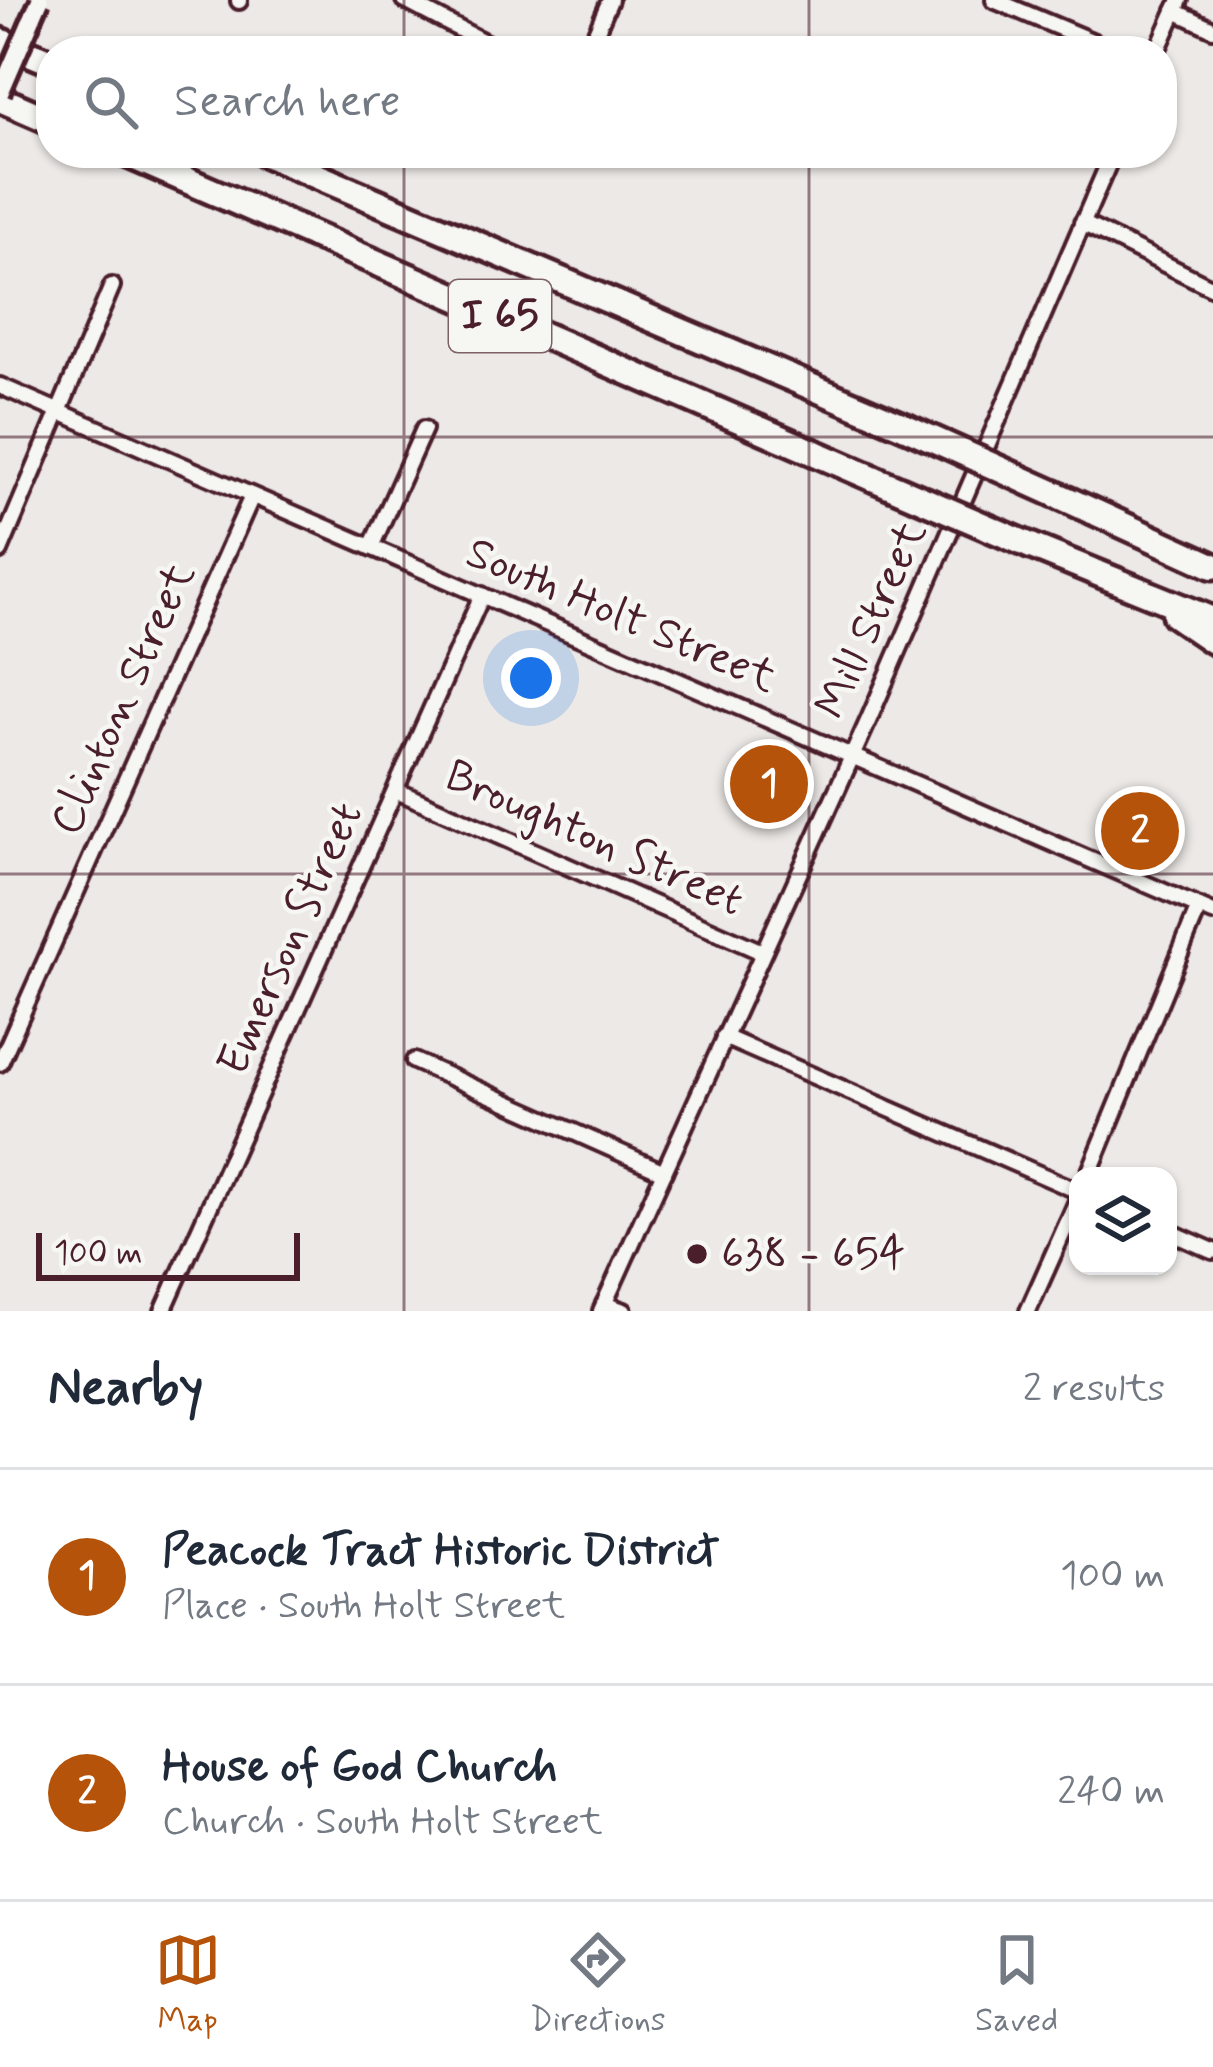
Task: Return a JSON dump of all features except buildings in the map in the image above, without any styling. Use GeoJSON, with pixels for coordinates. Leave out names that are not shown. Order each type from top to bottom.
{"type":"FeatureCollection","features":[{"type":"Feature","properties":{"kind":"highway"},"geometry":{"type":"LineString","coordinates":[[0,40],[36,56]]}},
{"type":"Feature","properties":{"kind":"highway"},"geometry":{"type":"LineString","coordinates":[[0,96],[36,114]]}},
{"type":"Feature","properties":{"kind":"highway","name":"I 65"},"geometry":{"type":"LineString","coordinates":[[159,168],[1031,546],[1213,620]]}},
{"type":"Feature","properties":{"kind":"highway","name":"I 65"},"geometry":{"type":"LineString","coordinates":[[298,168],[906,427],[1213,566]]}},
{"type":"Feature","properties":{"kind":"highway"},"geometry":{"type":"LineString","coordinates":[[1143,534],[1213,553]]}},
{"type":"Feature","properties":{"kind":"highway"},"geometry":{"type":"LineString","coordinates":[[1133,586],[1213,641]]}},
{"type":"Feature","properties":{"kind":"street"},"geometry":{"type":"LineString","coordinates":[[0,96],[40,0]]}},
{"type":"Feature","properties":{"kind":"street"},"geometry":{"type":"LineString","coordinates":[[404,0],[472,36]]}},
{"type":"Feature","properties":{"kind":"street"},"geometry":{"type":"LineString","coordinates":[[594,36],[610,0]]}},
{"type":"Feature","properties":{"kind":"street"},"geometry":{"type":"LineString","coordinates":[[994,0],[1079,36]]}},
{"type":"Feature","properties":{"kind":"street"},"geometry":{"type":"LineString","coordinates":[[1163,36],[1177,5],[1213,29]]}},
{"type":"Feature","properties":{"kind":"street","name":"Mill Street"},"geometry":{"type":"LineString","coordinates":[[603,1307],[852,754],[1106,168]]}},
{"type":"Feature","properties":{"kind":"street"},"geometry":{"type":"LineString","coordinates":[[1082,223],[1213,288]]}},
{"type":"Feature","properties":{"kind":"street"},"geometry":{"type":"LineString","coordinates":[[0,551],[112,286]]}},
{"type":"Feature","properties":{"kind":"street","name":"South Holt Street"},"geometry":{"type":"LineString","coordinates":[[0,386],[1206,910]]}},
{"type":"Feature","properties":{"kind":"street"},"geometry":{"type":"LineString","coordinates":[[370,547],[424,429]]}},
{"type":"Feature","properties":{"kind":"street","name":"Clinton Street"},"geometry":{"type":"LineString","coordinates":[[0,1063],[252,496]]}},
{"type":"Feature","properties":{"kind":"street","name":"Emerson Street"},"geometry":{"type":"LineString","coordinates":[[164,1311],[482,596]]}},
{"type":"Feature","properties":{"kind":"street","name":"Broughton Street"},"geometry":{"type":"LineString","coordinates":[[397,791],[762,952]]}},
{"type":"Feature","properties":{"kind":"street"},"geometry":{"type":"LineString","coordinates":[[1092,1167],[1206,910]]}},
{"type":"Feature","properties":{"kind":"street"},"geometry":{"type":"LineString","coordinates":[[724,1037],[1069,1191]]}},
{"type":"Feature","properties":{"kind":"street"},"geometry":{"type":"LineString","coordinates":[[414,1060],[664,1172]]}},
{"type":"Feature","properties":{"kind":"street"},"geometry":{"type":"LineString","coordinates":[[1028,1311],[1069,1216]]}},
{"type":"Feature","properties":{"kind":"street"},"geometry":{"type":"LineString","coordinates":[[1177,1235],[1213,1250]]}},
{"type":"Feature","properties":{"kind":"street"},"geometry":{"type":"LineString","coordinates":[[603,1307],[624,1311]]}},
{"type":"Feature","properties":{"kind":"place","name":"Peacock Tract Historic District"},"geometry":{"type":"Point","coordinates":[769,784]}},
{"type":"Feature","properties":{"kind":"place","name":"House of God Church"},"geometry":{"type":"Point","coordinates":[1140,831]}},
{"type":"Feature","properties":{"kind":"place","name":"638 - 654"},"geometry":{"type":"Point","coordinates":[697,1254]}}]}
